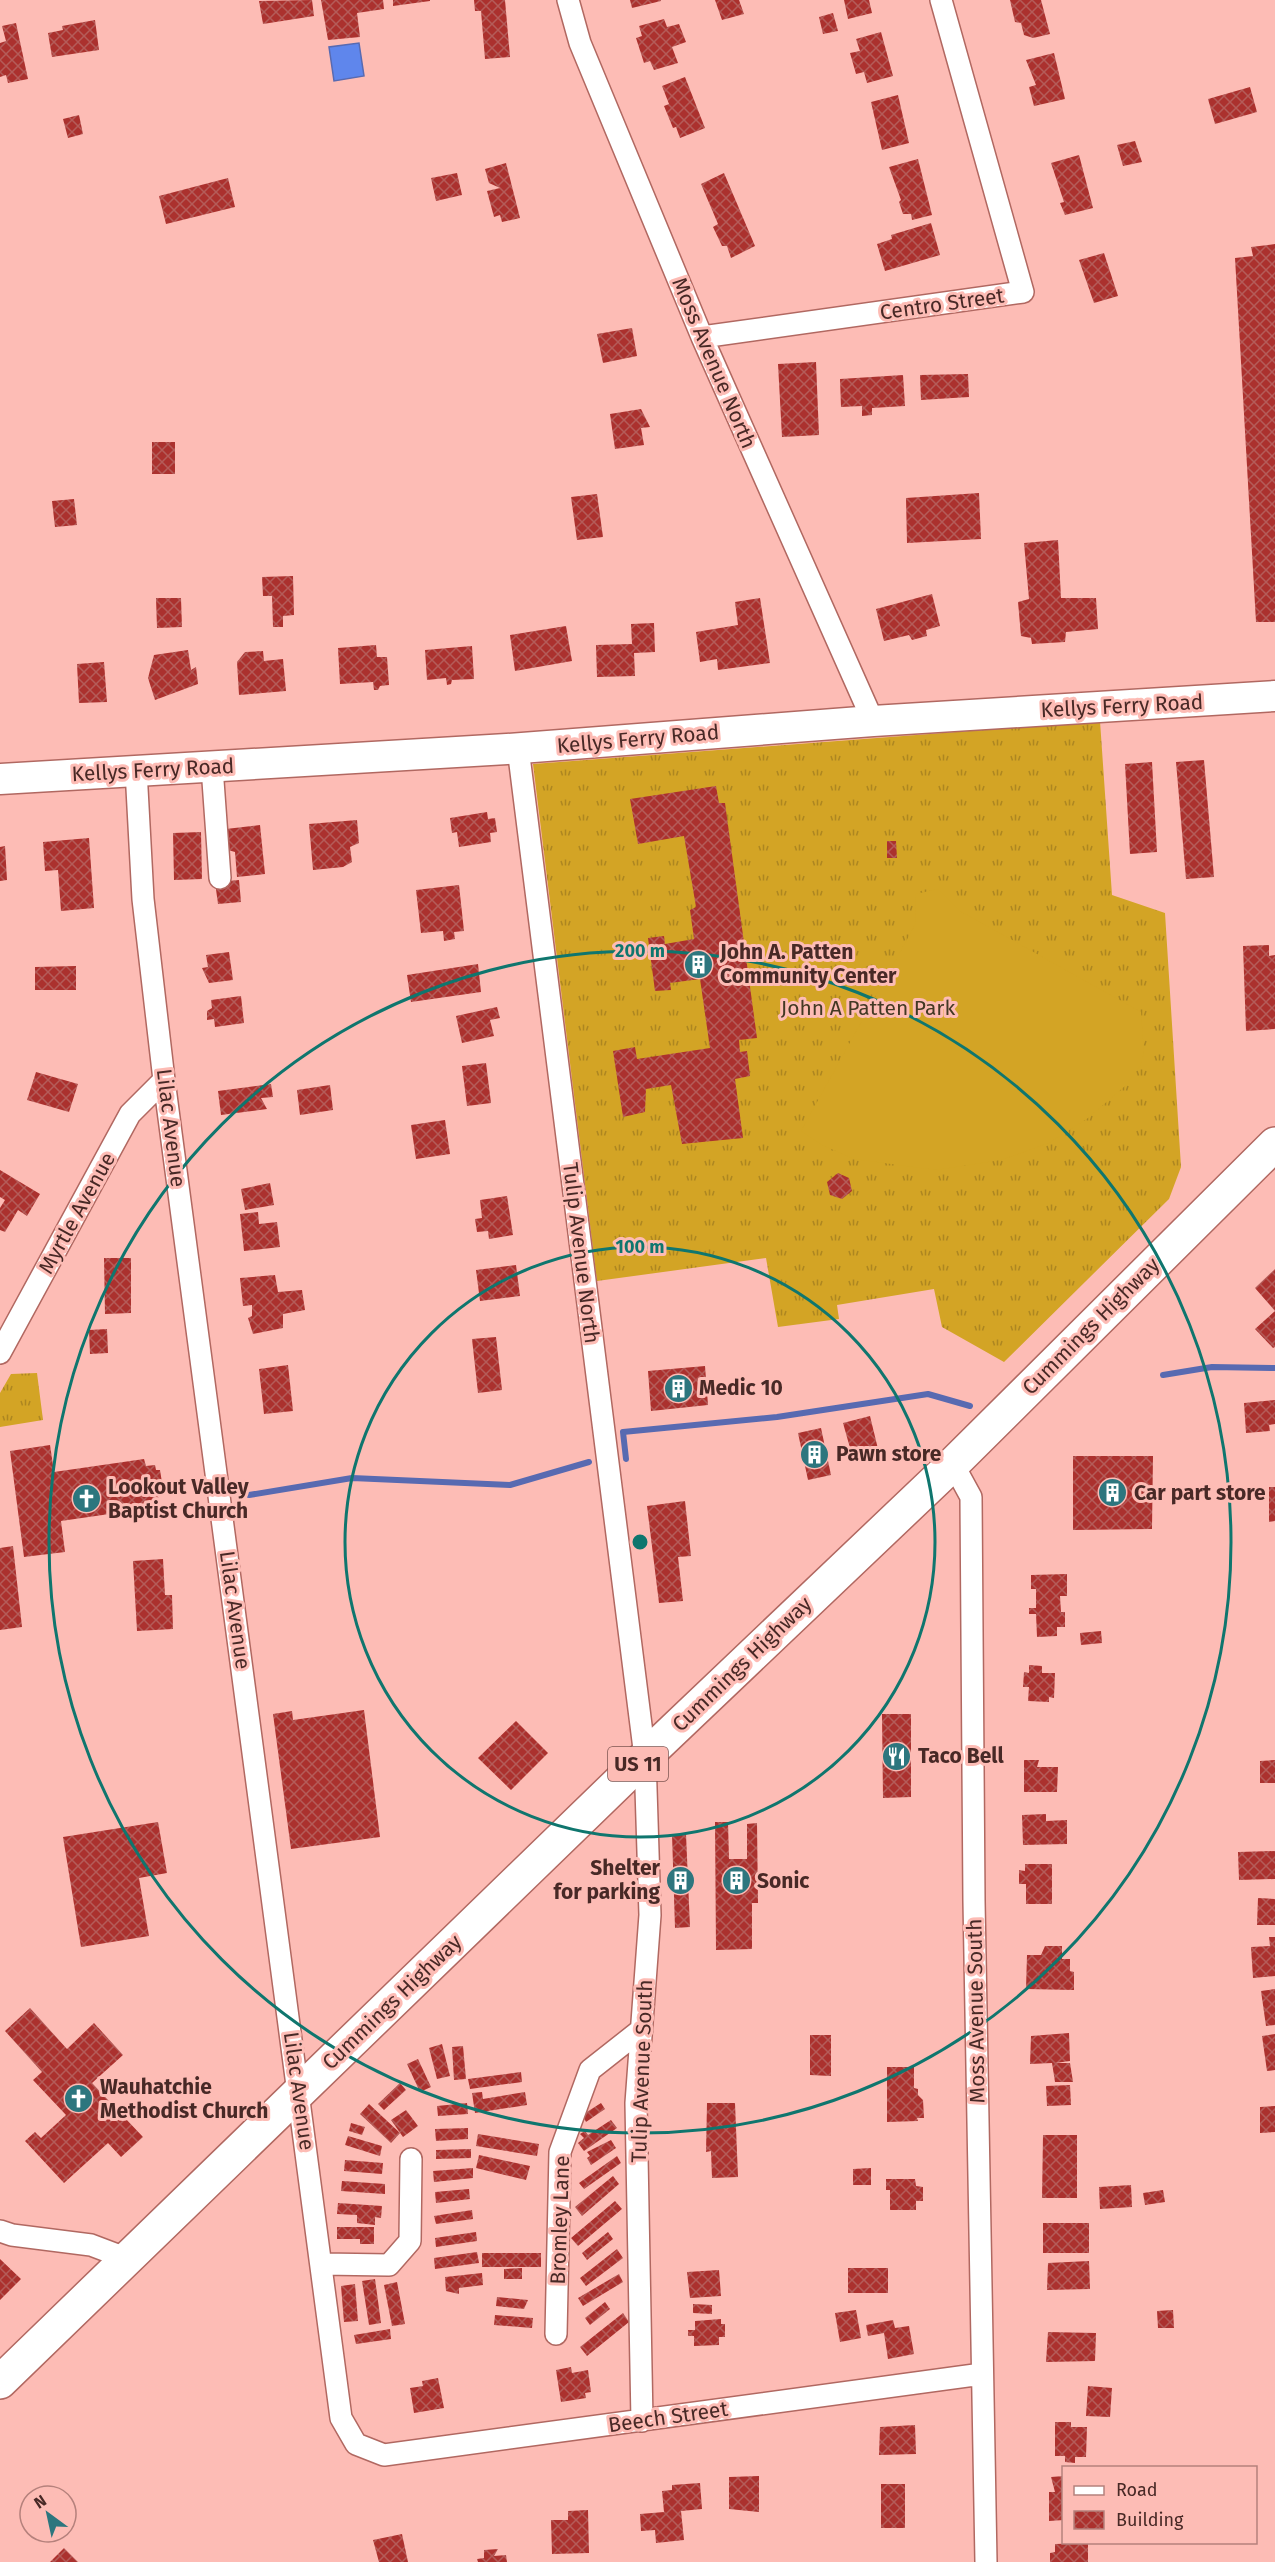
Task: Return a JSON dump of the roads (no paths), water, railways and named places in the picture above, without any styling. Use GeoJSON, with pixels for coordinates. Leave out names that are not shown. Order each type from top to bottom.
{"type":"FeatureCollection","features":[{"type":"Feature","properties":{"kind":"main road","name":"Cummings Highway"},"geometry":{"type":"LineString","coordinates":[[0,2382],[645,1757],[953,1464],[1275,1144]]}},
{"type":"Feature","properties":{"kind":"street","name":"Moss Avenue North"},"geometry":{"type":"LineString","coordinates":[[568,0],[580,43],[702,337],[873,720]]}},
{"type":"Feature","properties":{"kind":"street","name":"Centro Street"},"geometry":{"type":"LineString","coordinates":[[702,337],[1023,292],[941,0]]}},
{"type":"Feature","properties":{"kind":"street","name":"Kellys Ferry Road"},"geometry":{"type":"LineString","coordinates":[[0,779],[518,748],[873,720],[1275,696]]}},
{"type":"Feature","properties":{"kind":"street","name":"Tulip Avenue North"},"geometry":{"type":"LineString","coordinates":[[518,748],[645,1757]]}},
{"type":"Feature","properties":{"kind":"street"},"geometry":{"type":"LineString","coordinates":[[212,767],[220,878]]}},
{"type":"Feature","properties":{"kind":"street","name":"Lilac Avenue"},"geometry":{"type":"LineString","coordinates":[[136,770],[143,899],[164,1080],[341,2418],[356,2444]]}},
{"type":"Feature","properties":{"kind":"street","name":"Myrtle Avenue"},"geometry":{"type":"LineString","coordinates":[[0,1353],[130,1114],[164,1080]]}},
{"type":"Feature","properties":{"kind":"street","name":"Moss Avenue South"},"geometry":{"type":"LineString","coordinates":[[953,1464],[971,1497],[974,1890],[986,2562]]}},
{"type":"Feature","properties":{"kind":"street","name":"Tulip Avenue South"},"geometry":{"type":"LineString","coordinates":[[642,2421],[636,2103],[650,1915],[645,1757]]}},
{"type":"Feature","properties":{"kind":"street","name":"Bromley Lane"},"geometry":{"type":"LineString","coordinates":[[556,2334],[560,2152],[590,2070],[642,2029]]}},
{"type":"Feature","properties":{"kind":"street"},"geometry":{"type":"LineString","coordinates":[[322,2264],[389,2265],[410,2241],[411,2159]]}},
{"type":"Feature","properties":{"kind":"street"},"geometry":{"type":"LineString","coordinates":[[0,2231],[12,2235],[91,2245],[128,2259]]}},
{"type":"Feature","properties":{"kind":"street","name":"Beech Street"},"geometry":{"type":"LineString","coordinates":[[356,2444],[384,2455],[982,2374]]}},
{"type":"Feature","properties":{"kind":"water"},"geometry":{"type":"Polygon","coordinates":[[[359,43],[364,76],[334,81],[329,47],[359,43]]]}},
{"type":"Feature","properties":{"kind":"waterway"},"geometry":{"type":"LineString","coordinates":[[1163,1375],[1212,1367],[1275,1368]]}},
{"type":"Feature","properties":{"kind":"waterway"},"geometry":{"type":"LineString","coordinates":[[626,1459],[623,1432],[777,1417],[928,1394],[970,1406]]}},
{"type":"Feature","properties":{"kind":"waterway"},"geometry":{"type":"LineString","coordinates":[[249,1495],[352,1478],[510,1485],[589,1462]]}},
{"type":"Feature","properties":{"kind":"place","name":"John A. Patten Community Center"},"geometry":{"type":"Point","coordinates":[699,964]}},
{"type":"Feature","properties":{"kind":"place","name":"Medic 10"},"geometry":{"type":"Point","coordinates":[678,1388]}},
{"type":"Feature","properties":{"kind":"place","name":"Pawn store"},"geometry":{"type":"Point","coordinates":[815,1454]}},
{"type":"Feature","properties":{"kind":"place","name":"Car part store"},"geometry":{"type":"Point","coordinates":[1113,1493]}},
{"type":"Feature","properties":{"kind":"place","name":"Lookout Valley Baptist Church"},"geometry":{"type":"Point","coordinates":[87,1499]}},
{"type":"Feature","properties":{"kind":"place","name":"Taco Bell"},"geometry":{"type":"Point","coordinates":[897,1756]}},
{"type":"Feature","properties":{"kind":"place","name":"Shelter for parking"},"geometry":{"type":"Point","coordinates":[681,1880]}},
{"type":"Feature","properties":{"kind":"place","name":"Sonic"},"geometry":{"type":"Point","coordinates":[736,1881]}},
{"type":"Feature","properties":{"kind":"place","name":"Wauhatchie Methodist Church"},"geometry":{"type":"Point","coordinates":[79,2099]}},
{"type":"Feature","properties":{"kind":"park label","name":"John A Patten Park"},"geometry":{"type":"Point","coordinates":[868,1008]}}]}
